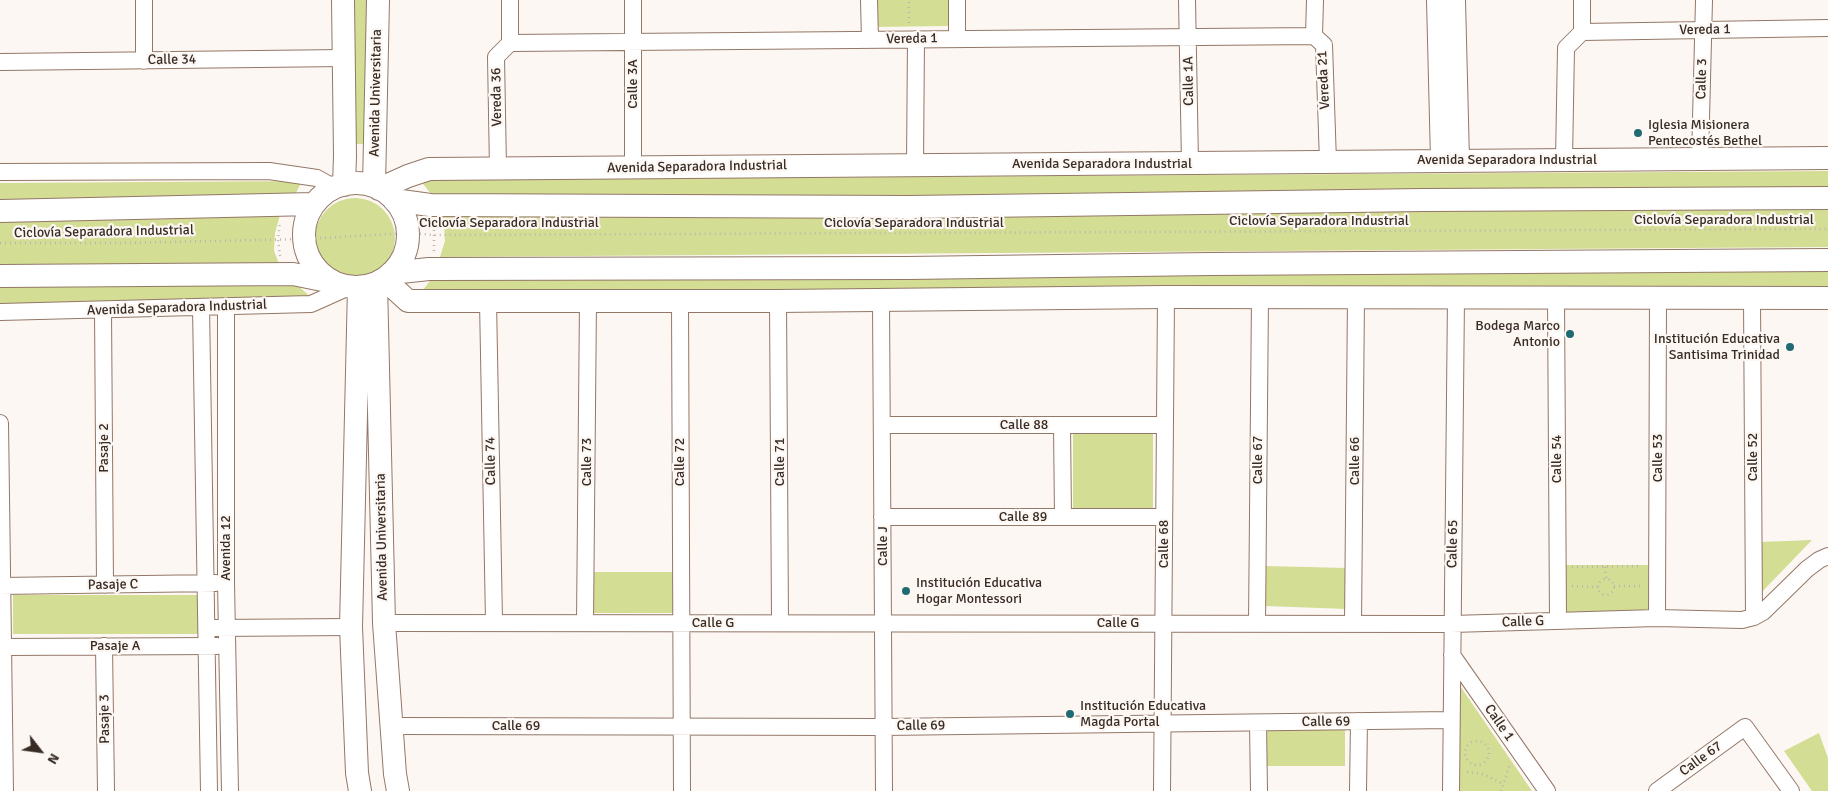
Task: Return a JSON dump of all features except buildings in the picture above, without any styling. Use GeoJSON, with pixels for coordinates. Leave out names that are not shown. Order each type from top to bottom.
{"type":"FeatureCollection","features":[{"type":"Feature","properties":{"kind":"street"},"geometry":{"type":"LineString","coordinates":[[144,0],[144,61]]}},
{"type":"Feature","properties":{"kind":"street"},"geometry":{"type":"LineString","coordinates":[[340,186],[345,156],[343,0]]}},
{"type":"Feature","properties":{"kind":"street","name":"Avenida Universitaria"},"geometry":{"type":"LineString","coordinates":[[378,0],[382,192]]}},
{"type":"Feature","properties":{"kind":"street"},"geometry":{"type":"LineString","coordinates":[[510,0],[510,43]]}},
{"type":"Feature","properties":{"kind":"street","name":"Calle 3A"},"geometry":{"type":"LineString","coordinates":[[633,0],[633,167]]}},
{"type":"Feature","properties":{"kind":"street"},"geometry":{"type":"LineString","coordinates":[[869,0],[870,40]]}},
{"type":"Feature","properties":{"kind":"street"},"geometry":{"type":"LineString","coordinates":[[957,0],[957,39]]}},
{"type":"Feature","properties":{"kind":"street","name":"Calle 1A"},"geometry":{"type":"LineString","coordinates":[[1187,0],[1190,163]]}},
{"type":"Feature","properties":{"kind":"street","name":"Vereda 21"},"geometry":{"type":"LineString","coordinates":[[1315,0],[1314,36],[1324,45],[1328,162]]}},
{"type":"Feature","properties":{"kind":"street"},"geometry":{"type":"LineString","coordinates":[[1438,0],[1450,160]]}},
{"type":"Feature","properties":{"kind":"street"},"geometry":{"type":"LineString","coordinates":[[1450,160],[1454,0]]}},
{"type":"Feature","properties":{"kind":"street"},"geometry":{"type":"LineString","coordinates":[[1564,160],[1566,48],[1582,32],[1582,0]]}},
{"type":"Feature","properties":{"kind":"street","name":"Calle 3"},"geometry":{"type":"LineString","coordinates":[[1700,159],[1704,0]]}},
{"type":"Feature","properties":{"kind":"street","name":"Vereda 1"},"geometry":{"type":"LineString","coordinates":[[1582,32],[1828,28]]}},
{"type":"Feature","properties":{"kind":"street","name":"Vereda 1"},"geometry":{"type":"LineString","coordinates":[[510,43],[1314,36]]}},
{"type":"Feature","properties":{"kind":"street"},"geometry":{"type":"LineString","coordinates":[[915,165],[916,40]]}},
{"type":"Feature","properties":{"kind":"street","name":"Vereda 36"},"geometry":{"type":"LineString","coordinates":[[498,170],[496,57],[510,43]]}},
{"type":"Feature","properties":{"kind":"street","name":"Calle 34"},"geometry":{"type":"LineString","coordinates":[[0,62],[344,58]]}},
{"type":"Feature","properties":{"kind":"street","name":"Avenida Separadora Industrial"},"geometry":{"type":"LineString","coordinates":[[382,192],[408,176],[429,169],[498,170],[633,167],[1828,158]]}},
{"type":"Feature","properties":{"kind":"street"},"geometry":{"type":"LineString","coordinates":[[0,172],[269,171],[317,178],[340,186]]}},
{"type":"Feature","properties":{"kind":"street"},"geometry":{"type":"LineString","coordinates":[[1828,198],[1424,200],[909,207],[430,205],[382,192],[362,184],[340,186],[327,192],[314,204],[306,221],[304,239],[305,248],[312,264],[318,271],[365,282],[408,301],[778,301],[1166,297],[1828,298]]}},
{"type":"Feature","properties":{"kind":"street"},"geometry":{"type":"LineString","coordinates":[[365,282],[402,259],[406,250],[408,232],[404,215],[382,192]]}},
{"type":"Feature","properties":{"kind":"street"},"geometry":{"type":"LineString","coordinates":[[0,211],[314,204]]}},
{"type":"Feature","properties":{"kind":"street","name":"Avenida Separadora Industrial"},"geometry":{"type":"LineString","coordinates":[[0,312],[311,304],[365,282],[429,269],[907,268],[1828,260]]}},
{"type":"Feature","properties":{"kind":"street","name":"Avenida Separadora Industrial"},"geometry":{"type":"LineString","coordinates":[[0,276],[293,274],[365,282]]}},
{"type":"Feature","properties":{"kind":"street","name":"Avenida Universitaria"},"geometry":{"type":"LineString","coordinates":[[365,282],[384,623],[391,726],[398,791]]}},
{"type":"Feature","properties":{"kind":"street","name":"Avenida Universitaria"},"geometry":{"type":"LineString","coordinates":[[360,791],[357,773],[350,627],[365,282]]}},
{"type":"Feature","properties":{"kind":"street","name":"Calle 68"},"geometry":{"type":"LineString","coordinates":[[1162,791],[1166,297]]}},
{"type":"Feature","properties":{"kind":"street","name":"Calle 67"},"geometry":{"type":"LineString","coordinates":[[1257,623],[1260,297]]}},
{"type":"Feature","properties":{"kind":"street","name":"Calle 65"},"geometry":{"type":"LineString","coordinates":[[1451,791],[1456,297]]}},
{"type":"Feature","properties":{"kind":"street","name":"Calle 54"},"geometry":{"type":"LineString","coordinates":[[1556,297],[1558,620]]}},
{"type":"Feature","properties":{"kind":"street","name":"Calle 53"},"geometry":{"type":"LineString","coordinates":[[1657,618],[1658,297]]}},
{"type":"Feature","properties":{"kind":"street","name":"Calle 66"},"geometry":{"type":"LineString","coordinates":[[1353,624],[1356,298]]}},
{"type":"Feature","properties":{"kind":"street","name":"Calle 52"},"geometry":{"type":"LineString","coordinates":[[1752,298],[1754,617]]}},
{"type":"Feature","properties":{"kind":"street","name":"Calle J"},"geometry":{"type":"LineString","coordinates":[[882,300],[884,791]]}},
{"type":"Feature","properties":{"kind":"street","name":"Calle 74"},"geometry":{"type":"LineString","coordinates":[[488,301],[494,622]]}},
{"type":"Feature","properties":{"kind":"street","name":"Calle 73"},"geometry":{"type":"LineString","coordinates":[[585,622],[588,301]]}},
{"type":"Feature","properties":{"kind":"street","name":"Calle 72"},"geometry":{"type":"LineString","coordinates":[[680,301],[682,791]]}},
{"type":"Feature","properties":{"kind":"street","name":"Calle 71"},"geometry":{"type":"LineString","coordinates":[[778,301],[780,622]]}},
{"type":"Feature","properties":{"kind":"street","name":"Avenida 12"},"geometry":{"type":"LineString","coordinates":[[201,306],[209,791]]}},
{"type":"Feature","properties":{"kind":"street","name":"Avenida 12"},"geometry":{"type":"LineString","coordinates":[[226,306],[226,628],[230,791]]}},
{"type":"Feature","properties":{"kind":"street","name":"Pasaje 2"},"geometry":{"type":"LineString","coordinates":[[103,310],[105,585]]}},
{"type":"Feature","properties":{"kind":"street"},"geometry":{"type":"LineString","coordinates":[[0,423],[5,791]]}},
{"type":"Feature","properties":{"kind":"street","name":"Calle 88"},"geometry":{"type":"LineString","coordinates":[[882,425],[1165,425]]}},
{"type":"Feature","properties":{"kind":"street"},"geometry":{"type":"LineString","coordinates":[[1062,425],[1063,517]]}},
{"type":"Feature","properties":{"kind":"street","name":"Calle 89"},"geometry":{"type":"LineString","coordinates":[[882,517],[1164,518]]}},
{"type":"Feature","properties":{"kind":"street"},"geometry":{"type":"LineString","coordinates":[[1754,617],[1763,612],[1807,569],[1828,556]]}},
{"type":"Feature","properties":{"kind":"street","name":"Pasaje C"},"geometry":{"type":"LineString","coordinates":[[1,586],[226,583]]}},
{"type":"Feature","properties":{"kind":"street","name":"Calle G"},"geometry":{"type":"LineString","coordinates":[[384,623],[1452,624],[1657,618],[1742,620],[1754,617]]}},
{"type":"Feature","properties":{"kind":"street"},"geometry":{"type":"LineString","coordinates":[[206,628],[350,627]]}},
{"type":"Feature","properties":{"kind":"street","name":"Pasaje 3"},"geometry":{"type":"LineString","coordinates":[[104,646],[106,791]]}},
{"type":"Feature","properties":{"kind":"street","name":"Pasaje A"},"geometry":{"type":"LineString","coordinates":[[3,647],[227,646]]}},
{"type":"Feature","properties":{"kind":"street","name":"Calle 1"},"geometry":{"type":"LineString","coordinates":[[1452,655],[1547,791]]}},
{"type":"Feature","properties":{"kind":"street","name":"Calle 69"},"geometry":{"type":"LineString","coordinates":[[391,726],[884,727],[1451,720]]}},
{"type":"Feature","properties":{"kind":"street"},"geometry":{"type":"LineString","coordinates":[[1358,791],[1359,722]]}},
{"type":"Feature","properties":{"kind":"street"},"geometry":{"type":"LineString","coordinates":[[1258,723],[1259,791]]}},
{"type":"Feature","properties":{"kind":"street","name":"Calle 67"},"geometry":{"type":"LineString","coordinates":[[1665,789],[1745,727],[1791,791]]}},
{"type":"Feature","properties":{"kind":"path"},"geometry":{"type":"LineString","coordinates":[[909,0],[909,23]]}},
{"type":"Feature","properties":{"kind":"path"},"geometry":{"type":"LineString","coordinates":[[901,23],[918,22]]}},
{"type":"Feature","properties":{"kind":"path"},"geometry":{"type":"LineString","coordinates":[[429,269],[434,253],[435,235],[430,205]]}},
{"type":"Feature","properties":{"kind":"path"},"geometry":{"type":"LineString","coordinates":[[282,206],[278,239],[282,274]]}},
{"type":"Feature","properties":{"kind":"path","name":"Ciclovía Separadora Industrial"},"geometry":{"type":"LineString","coordinates":[[0,243],[119,243],[304,239],[408,232],[435,235],[1828,229]]}},
{"type":"Feature","properties":{"kind":"path"},"geometry":{"type":"LineString","coordinates":[[1558,567],[1657,566]]}},
{"type":"Feature","properties":{"kind":"path"},"geometry":{"type":"LineString","coordinates":[[1605,567],[1606,578]]}},
{"type":"Feature","properties":{"kind":"path"},"geometry":{"type":"LineString","coordinates":[[1606,578],[1613,582],[1614,586]]}},
{"type":"Feature","properties":{"kind":"path"},"geometry":{"type":"LineString","coordinates":[[1598,587],[1602,580],[1606,578]]}},
{"type":"Feature","properties":{"kind":"path"},"geometry":{"type":"LineString","coordinates":[[1558,586],[1598,587]]}},
{"type":"Feature","properties":{"kind":"path"},"geometry":{"type":"LineString","coordinates":[[1614,586],[1647,586]]}},
{"type":"Feature","properties":{"kind":"path"},"geometry":{"type":"LineString","coordinates":[[1598,587],[1602,594],[1606,595],[1610,593],[1614,586]]}},
{"type":"Feature","properties":{"kind":"path"},"geometry":{"type":"LineString","coordinates":[[1478,741],[1488,747],[1488,759],[1482,764],[1475,765],[1470,763],[1466,757],[1467,746],[1478,741]]}},
{"type":"Feature","properties":{"kind":"path"},"geometry":{"type":"LineString","coordinates":[[1488,747],[1495,742]]}},
{"type":"Feature","properties":{"kind":"path"},"geometry":{"type":"LineString","coordinates":[[1505,757],[1514,771]]}},
{"type":"Feature","properties":{"kind":"path"},"geometry":{"type":"LineString","coordinates":[[1501,791],[1510,764]]}},
{"type":"Feature","properties":{"kind":"path"},"geometry":{"type":"LineString","coordinates":[[1474,773],[1475,765]]}},
{"type":"Feature","properties":{"kind":"path"},"geometry":{"type":"LineString","coordinates":[[1466,771],[1492,777],[1503,784]]}},
{"type":"Feature","properties":{"kind":"green space"},"geometry":{"type":"Polygon","coordinates":[[[348,0],[373,0],[374,144],[349,144],[348,0]]]}},
{"type":"Feature","properties":{"kind":"green space"},"geometry":{"type":"Polygon","coordinates":[[[874,0],[949,0],[949,26],[875,27],[874,0]]]}},
{"type":"Feature","properties":{"kind":"green space"},"geometry":{"type":"Polygon","coordinates":[[[1828,171],[1828,191],[435,199],[420,180],[1828,171]]]}},
{"type":"Feature","properties":{"kind":"green space"},"geometry":{"type":"Polygon","coordinates":[[[302,181],[294,197],[0,206],[0,183],[302,181]]]}},
{"type":"Feature","properties":{"kind":"green space"},"geometry":{"type":"Polygon","coordinates":[[[355,198],[370,201],[383,210],[392,223],[395,238],[392,253],[383,266],[370,275],[355,278],[340,275],[327,266],[318,253],[315,238],[318,223],[327,210],[340,201],[355,198]]]}},
{"type":"Feature","properties":{"kind":"green space"},"geometry":{"type":"Polygon","coordinates":[[[1828,208],[1828,247],[440,257],[445,241],[444,227],[439,214],[1828,208]]]}},
{"type":"Feature","properties":{"kind":"green space"},"geometry":{"type":"Polygon","coordinates":[[[280,215],[275,233],[274,251],[280,266],[0,268],[0,219],[280,215]]]}},
{"type":"Feature","properties":{"kind":"green space"},"geometry":{"type":"Polygon","coordinates":[[[1828,271],[1828,287],[422,291],[434,276],[1828,271]]]}},
{"type":"Feature","properties":{"kind":"green space"},"geometry":{"type":"Polygon","coordinates":[[[291,280],[311,297],[0,304],[0,282],[291,280]]]}},
{"type":"Feature","properties":{"kind":"green space"},"geometry":{"type":"Polygon","coordinates":[[[1073,431],[1153,431],[1153,509],[1073,510],[1073,431]]]}},
{"type":"Feature","properties":{"kind":"green space"},"geometry":{"type":"Polygon","coordinates":[[[1812,540],[1759,595],[1760,542],[1812,540]]]}},
{"type":"Feature","properties":{"kind":"green space"},"geometry":{"type":"Polygon","coordinates":[[[1562,565],[1648,565],[1648,611],[1562,612],[1562,565]]]}},
{"type":"Feature","properties":{"kind":"green space"},"geometry":{"type":"Polygon","coordinates":[[[1266,566],[1348,568],[1347,609],[1265,606],[1266,566]]]}},
{"type":"Feature","properties":{"kind":"green space"},"geometry":{"type":"Polygon","coordinates":[[[591,572],[673,572],[673,613],[590,613],[591,572]]]}},
{"type":"Feature","properties":{"kind":"green space"},"geometry":{"type":"Polygon","coordinates":[[[13,595],[203,595],[203,634],[13,634],[13,595]]]}},
{"type":"Feature","properties":{"kind":"green space"},"geometry":{"type":"Polygon","coordinates":[[[1456,680],[1532,791],[1456,791],[1456,680]]]}},
{"type":"Feature","properties":{"kind":"green space"},"geometry":{"type":"Polygon","coordinates":[[[1264,728],[1345,729],[1345,766],[1264,766],[1264,728]]]}},
{"type":"Feature","properties":{"kind":"green space"},"geometry":{"type":"Polygon","coordinates":[[[1819,733],[1828,758],[1828,791],[1812,791],[1784,751],[1819,733]]]}},
{"type":"Feature","properties":{"kind":"place","name":"Iglesia Misionera Pentecostés Bethel"},"geometry":{"type":"Point","coordinates":[1638,133]}},
{"type":"Feature","properties":{"kind":"place","name":"Bodega Marco Antonio"},"geometry":{"type":"Point","coordinates":[1570,334]}},
{"type":"Feature","properties":{"kind":"place","name":"Institución Educativa Santisima Trinidad"},"geometry":{"type":"Point","coordinates":[1790,347]}},
{"type":"Feature","properties":{"kind":"place","name":"Institución Educativa Hogar Montessori"},"geometry":{"type":"Point","coordinates":[906,591]}},
{"type":"Feature","properties":{"kind":"place","name":"Institución Educativa Magda Portal"},"geometry":{"type":"Point","coordinates":[1070,714]}}]}
